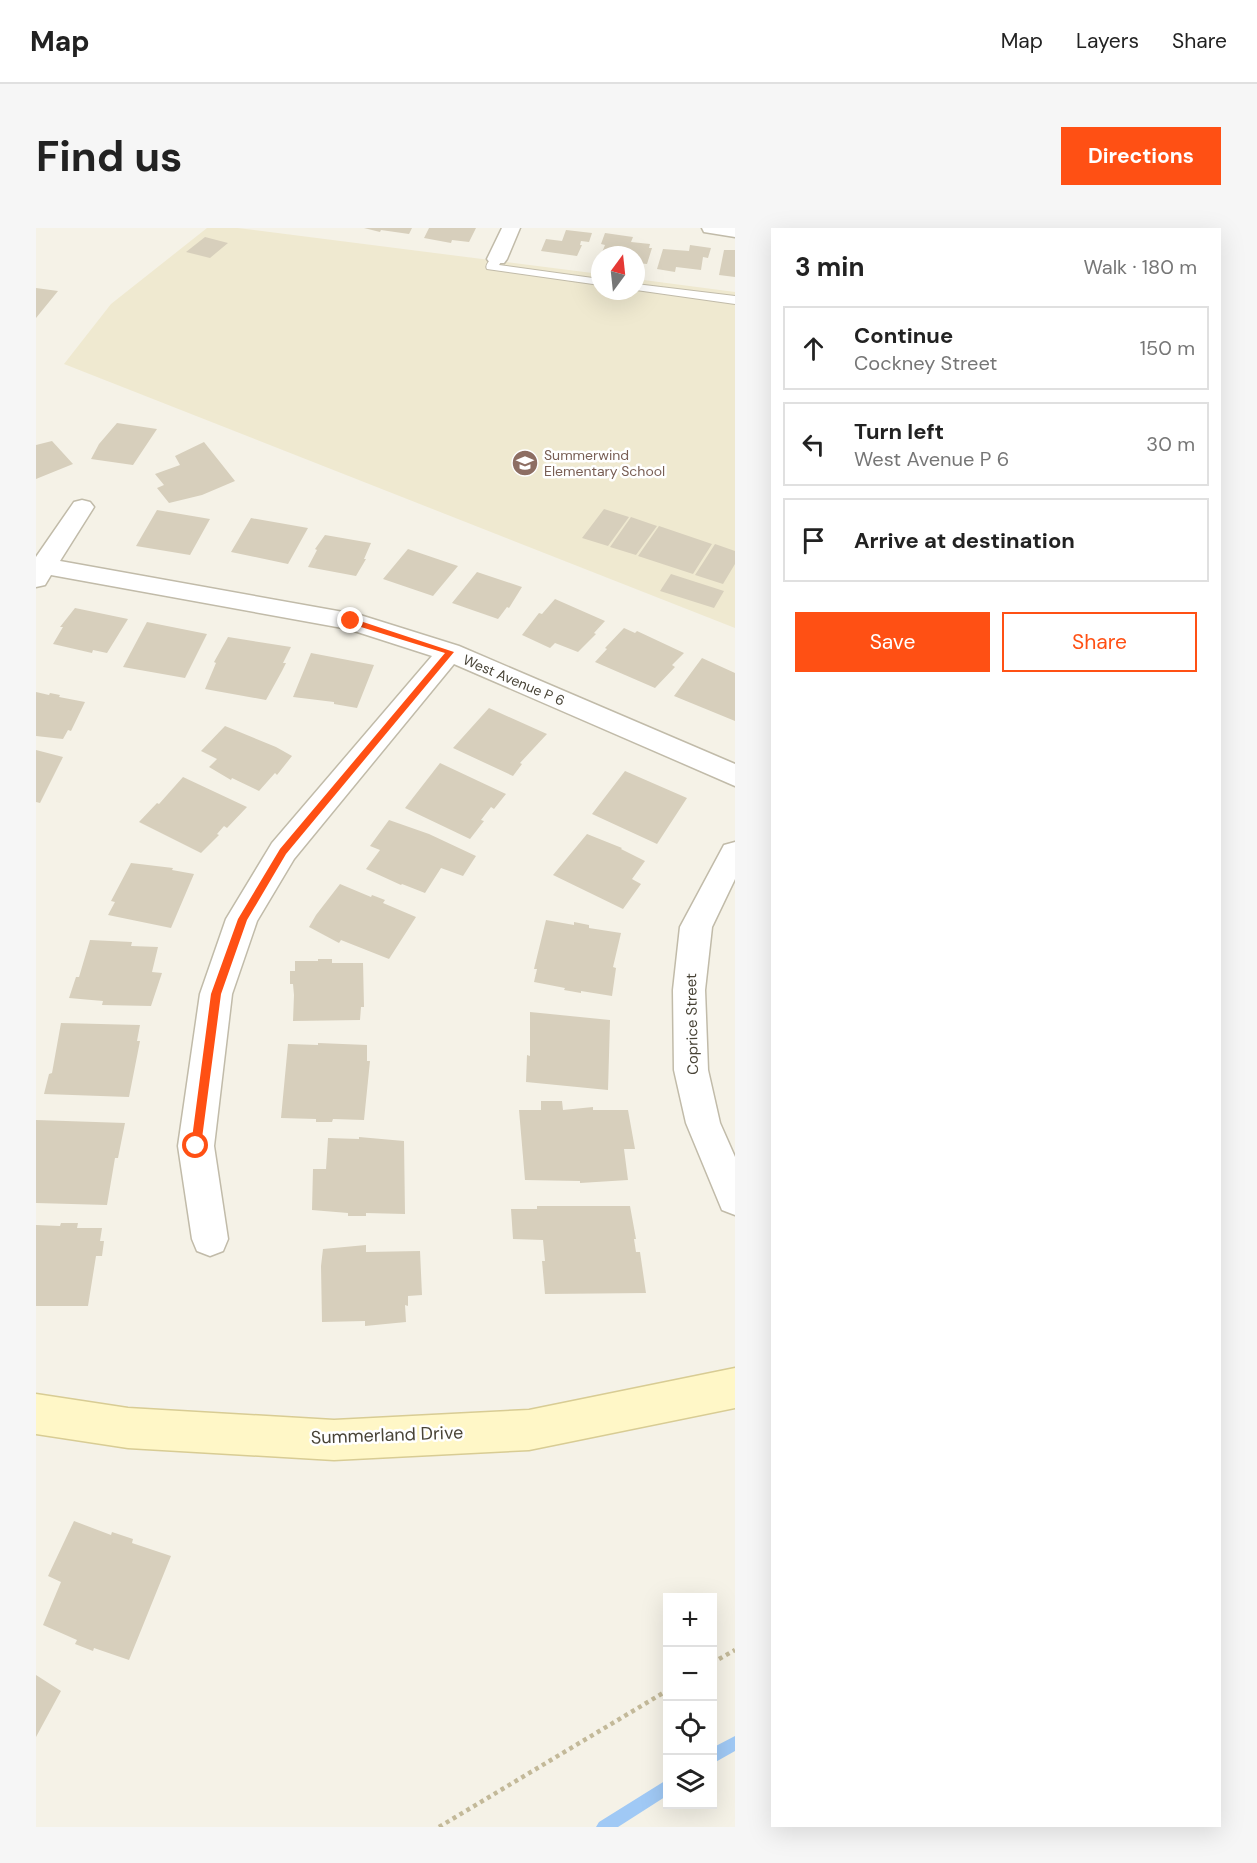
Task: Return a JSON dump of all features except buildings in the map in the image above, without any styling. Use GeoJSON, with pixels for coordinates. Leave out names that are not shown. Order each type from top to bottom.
{"type":"FeatureCollection","features":[{"type":"Feature","properties":{"kind":"street"},"geometry":{"type":"LineString","coordinates":[[497,259],[511,228]]}},
{"type":"Feature","properties":{"kind":"street"},"geometry":{"type":"LineString","coordinates":[[711,228],[735,231]]}},
{"type":"Feature","properties":{"kind":"street"},"geometry":{"type":"LineString","coordinates":[[39,570],[82,507]]}},
{"type":"Feature","properties":{"kind":"street","name":"West Avenue P 6"},"geometry":{"type":"LineString","coordinates":[[39,570],[351,621],[450,652],[735,776]]}},
{"type":"Feature","properties":{"kind":"street"},"geometry":{"type":"LineString","coordinates":[[210,1239],[196,1146],[216,994],[242,919],[283,851],[450,652]]}},
{"type":"Feature","properties":{"kind":"street","name":"Coprice Street"},"geometry":{"type":"LineString","coordinates":[[735,853],[696,927],[688,990],[690,1070],[703,1123],[735,1198]]}},
{"type":"Feature","properties":{"kind":"street","name":"Summerland Drive"},"geometry":{"type":"LineString","coordinates":[[36,1414],[128,1428],[334,1440],[529,1430],[735,1388]]}},
{"type":"Feature","properties":{"kind":"lane"},"geometry":{"type":"LineString","coordinates":[[497,259],[491,267],[591,281]]}},
{"type":"Feature","properties":{"kind":"lane"},"geometry":{"type":"LineString","coordinates":[[645,287],[735,300]]}},
{"type":"Feature","properties":{"kind":"path"},"geometry":{"type":"LineString","coordinates":[[717,1661],[735,1650]]}},
{"type":"Feature","properties":{"kind":"path"},"geometry":{"type":"LineString","coordinates":[[439,1827],[663,1693]]}},
{"type":"Feature","properties":{"kind":"shaded area","name":"Summerwind Elementary School"},"geometry":{"type":"Polygon","coordinates":[[[207,228],[238,228],[591,273],[591,300],[645,300],[645,280],[735,292],[735,628],[64,364],[111,304],[207,228]]]}},
{"type":"Feature","properties":{"kind":"waterway"},"geometry":{"type":"LineString","coordinates":[[715,1755],[735,1743]]}},
{"type":"Feature","properties":{"kind":"waterway"},"geometry":{"type":"LineString","coordinates":[[604,1827],[663,1789]]}},
{"type":"Feature","properties":{"kind":"place","name":"Summerwind Elementary School"},"geometry":{"type":"Point","coordinates":[525,463]}},
{"type":"Feature","properties":{"kind":"route"},"geometry":{"type":"LineString","coordinates":[[196,1146],[216,994],[242,919],[283,851],[450,652],[351,621]]}}]}
